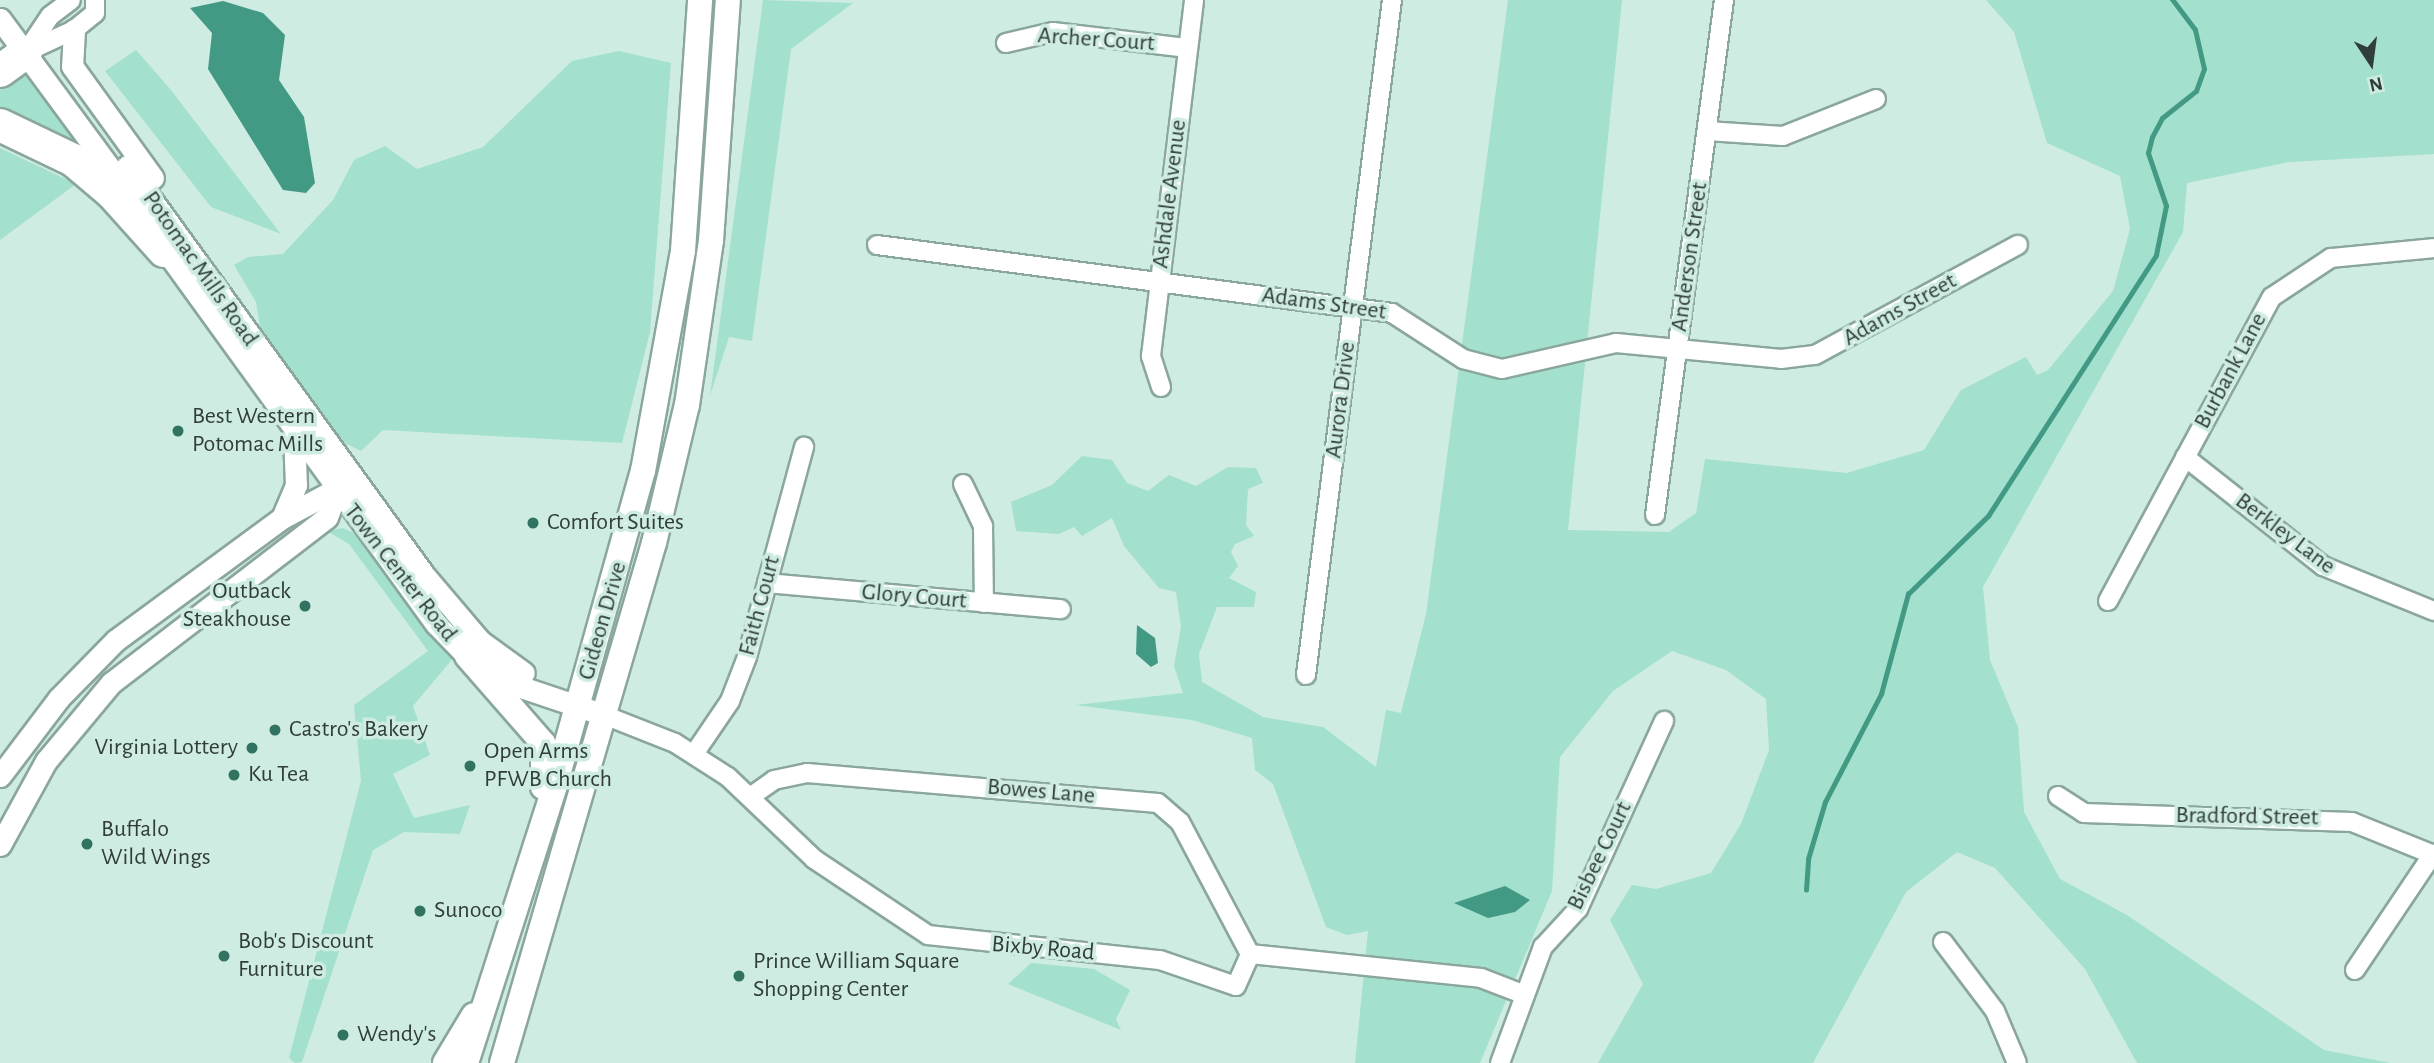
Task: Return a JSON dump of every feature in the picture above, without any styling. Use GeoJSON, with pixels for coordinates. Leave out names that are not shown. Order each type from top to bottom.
{"type":"FeatureCollection","features":[{"type":"Feature","properties":{"kind":"highway"},"geometry":{"type":"LineString","coordinates":[[0,71],[26,52]]}},
{"type":"Feature","properties":{"kind":"highway"},"geometry":{"type":"LineString","coordinates":[[0,125],[73,160],[113,193],[164,251]]}},
{"type":"Feature","properties":{"kind":"main road","name":"Gideon Drive"},"geometry":{"type":"LineString","coordinates":[[466,1063],[578,706],[643,471],[673,322],[700,0]]}},
{"type":"Feature","properties":{"kind":"main road","name":"Gideon Drive"},"geometry":{"type":"LineString","coordinates":[[506,1058],[604,715],[687,405],[711,241],[727,0]]}},
{"type":"Feature","properties":{"kind":"main road"},"geometry":{"type":"LineString","coordinates":[[698,39],[725,40]]}},
{"type":"Feature","properties":{"kind":"main road"},"geometry":{"type":"LineString","coordinates":[[467,656],[543,743],[544,810]]}},
{"type":"Feature","properties":{"kind":"main road"},"geometry":{"type":"LineString","coordinates":[[445,1063],[457,1036],[483,1008]]}},
{"type":"Feature","properties":{"kind":"street"},"geometry":{"type":"LineString","coordinates":[[26,52],[50,16],[71,0]]}},
{"type":"Feature","properties":{"kind":"street"},"geometry":{"type":"LineString","coordinates":[[26,52],[74,30],[95,13],[95,0]]}},
{"type":"Feature","properties":{"kind":"street","name":"Ashdale Avenue"},"geometry":{"type":"LineString","coordinates":[[1161,387],[1150,356],[1194,0]]}},
{"type":"Feature","properties":{"kind":"street","name":"Aurora Drive"},"geometry":{"type":"LineString","coordinates":[[1306,675],[1392,0]]}},
{"type":"Feature","properties":{"kind":"street","name":"Anderson Street"},"geometry":{"type":"LineString","coordinates":[[1655,515],[1724,0]]}},
{"type":"Feature","properties":{"kind":"street","name":"Potomac Mills Road"},"geometry":{"type":"LineString","coordinates":[[0,19],[292,430],[345,485]]}},
{"type":"Feature","properties":{"kind":"street"},"geometry":{"type":"LineString","coordinates":[[74,30],[72,66],[163,195],[205,275]]}},
{"type":"Feature","properties":{"kind":"street","name":"Archer Court"},"geometry":{"type":"LineString","coordinates":[[1006,43],[1053,32],[1188,48]]}},
{"type":"Feature","properties":{"kind":"street","name":"Potomac Mills Road"},"geometry":{"type":"LineString","coordinates":[[26,52],[107,139],[205,275],[345,485]]}},
{"type":"Feature","properties":{"kind":"street"},"geometry":{"type":"LineString","coordinates":[[1707,131],[1783,136],[1876,99]]}},
{"type":"Feature","properties":{"kind":"street","name":"Adams Street"},"geometry":{"type":"LineString","coordinates":[[877,245],[1353,307],[1409,319],[1463,359],[1498,369],[1616,342],[1781,359],[1815,355],[2018,244]]}},
{"type":"Feature","properties":{"kind":"street","name":"Burbank Lane"},"geometry":{"type":"LineString","coordinates":[[2108,601],[2260,314],[2290,280],[2355,252],[2434,248]]}},
{"type":"Feature","properties":{"kind":"street"},"geometry":{"type":"LineString","coordinates":[[282,518],[298,471],[292,430]]}},
{"type":"Feature","properties":{"kind":"street","name":"Faith Court"},"geometry":{"type":"LineString","coordinates":[[694,754],[736,686],[804,447]]}},
{"type":"Feature","properties":{"kind":"street","name":"Berkley Lane"},"geometry":{"type":"LineString","coordinates":[[2185,457],[2323,566],[2434,611]]}},
{"type":"Feature","properties":{"kind":"street"},"geometry":{"type":"LineString","coordinates":[[962,484],[983,526],[984,603]]}},
{"type":"Feature","properties":{"kind":"street"},"geometry":{"type":"LineString","coordinates":[[0,776],[96,659],[282,518],[345,485]]}},
{"type":"Feature","properties":{"kind":"street"},"geometry":{"type":"LineString","coordinates":[[0,845],[46,761],[111,683],[327,517],[345,485]]}},
{"type":"Feature","properties":{"kind":"street","name":"Town Center Road"},"geometry":{"type":"LineString","coordinates":[[345,485],[480,641],[578,706]]}},
{"type":"Feature","properties":{"kind":"street","name":"Town Center Road"},"geometry":{"type":"LineString","coordinates":[[345,485],[467,656],[524,688],[604,715]]}},
{"type":"Feature","properties":{"kind":"street","name":"Glory Court"},"geometry":{"type":"LineString","coordinates":[[767,583],[1061,609]]}},
{"type":"Feature","properties":{"kind":"street","name":"Bixby Road"},"geometry":{"type":"LineString","coordinates":[[604,715],[694,754],[750,797],[814,859],[906,925],[942,939],[1160,960],[1236,986],[1250,954]]}},
{"type":"Feature","properties":{"kind":"street","name":"Bisbee Court"},"geometry":{"type":"LineString","coordinates":[[1500,1063],[1543,947],[1578,909],[1664,721]]}},
{"type":"Feature","properties":{"kind":"street","name":"Bowes Lane"},"geometry":{"type":"LineString","coordinates":[[750,797],[774,780],[807,773],[1158,803],[1180,822],[1250,954]]}},
{"type":"Feature","properties":{"kind":"street","name":"Bradford Street"},"geometry":{"type":"LineString","coordinates":[[2058,796],[2084,813],[2353,822],[2433,854]]}},
{"type":"Feature","properties":{"kind":"street"},"geometry":{"type":"LineString","coordinates":[[2355,970],[2433,854]]}},
{"type":"Feature","properties":{"kind":"street"},"geometry":{"type":"LineString","coordinates":[[1943,942],[1996,1011],[2017,1063]]}},
{"type":"Feature","properties":{"kind":"street"},"geometry":{"type":"LineString","coordinates":[[1250,954],[1481,978],[1525,995]]}},
{"type":"Feature","properties":{"kind":"shaded area"},"geometry":{"type":"Polygon","coordinates":[[[763,0],[853,3],[791,49],[752,341],[729,337],[710,396],[763,0]]]}},
{"type":"Feature","properties":{"kind":"shaded area"},"geometry":{"type":"Polygon","coordinates":[[[1508,0],[1622,0],[1568,530],[1669,532],[1696,513],[1705,459],[1847,473],[1924,450],[1961,390],[2026,357],[2037,375],[2048,370],[2113,291],[2130,229],[2120,176],[2047,143],[2014,32],[1986,0],[2434,0],[2434,154],[2289,162],[2187,183],[2183,232],[1983,587],[1990,660],[2018,727],[2024,812],[2060,879],[2127,915],[2324,1050],[2391,1063],[2137,1063],[2085,969],[1995,868],[1957,852],[1906,892],[1813,1063],[1598,1063],[1643,984],[1610,920],[1632,885],[1656,889],[1711,873],[1741,824],[1769,750],[1766,699],[1726,670],[1672,651],[1613,691],[1560,757],[1552,891],[1480,1063],[1355,1063],[1368,931],[1347,935],[1326,927],[1273,784],[1255,770],[1252,738],[1192,720],[1075,705],[1183,693],[1174,666],[1181,627],[1176,592],[1159,588],[1124,546],[1112,518],[1082,536],[1074,527],[1059,534],[1016,531],[1011,502],[1052,485],[1082,456],[1112,460],[1127,483],[1148,491],[1169,475],[1196,486],[1228,467],[1256,468],[1263,483],[1248,489],[1246,525],[1254,536],[1235,544],[1231,552],[1238,566],[1229,578],[1256,592],[1254,607],[1217,607],[1199,654],[1202,682],[1263,717],[1323,727],[1376,767],[1386,710],[1401,713],[1426,614],[1508,0]]]}},
{"type":"Feature","properties":{"kind":"shaded area"},"geometry":{"type":"Polygon","coordinates":[[[223,1],[263,13],[285,35],[279,80],[304,117],[315,183],[306,193],[283,190],[208,69],[212,33],[190,8],[223,1]]]}},
{"type":"Feature","properties":{"kind":"shaded area"},"geometry":{"type":"Polygon","coordinates":[[[136,50],[171,90],[281,234],[211,207],[105,71],[136,50]]]}},
{"type":"Feature","properties":{"kind":"shaded area"},"geometry":{"type":"Polygon","coordinates":[[[619,51],[671,63],[650,332],[622,443],[383,430],[361,451],[339,440],[262,340],[256,302],[234,265],[248,257],[283,254],[333,200],[354,160],[385,146],[417,169],[483,147],[572,61],[619,51]]]}},
{"type":"Feature","properties":{"kind":"shaded area"},"geometry":{"type":"Polygon","coordinates":[[[25,70],[100,167],[0,114],[0,89],[25,70]]]}},
{"type":"Feature","properties":{"kind":"shaded area"},"geometry":{"type":"Polygon","coordinates":[[[0,148],[76,184],[0,240],[0,148]]]}},
{"type":"Feature","properties":{"kind":"shaded area"},"geometry":{"type":"Polygon","coordinates":[[[343,528],[362,537],[454,657],[413,706],[430,755],[393,774],[414,818],[470,805],[460,834],[404,832],[373,850],[302,1062],[295,1063],[289,1058],[361,781],[354,705],[428,651],[349,544],[327,531],[343,528]]]}},
{"type":"Feature","properties":{"kind":"shaded area"},"geometry":{"type":"Polygon","coordinates":[[[1137,625],[1155,638],[1158,663],[1151,667],[1136,654],[1137,625]]]}},
{"type":"Feature","properties":{"kind":"shaded area"},"geometry":{"type":"Polygon","coordinates":[[[1505,886],[1530,900],[1515,912],[1488,918],[1454,903],[1505,886]]]}},
{"type":"Feature","properties":{"kind":"shaded area"},"geometry":{"type":"Polygon","coordinates":[[[1031,963],[1094,969],[1130,990],[1116,1019],[1121,1030],[1008,984],[1031,963]]]}},
{"type":"Feature","properties":{"kind":"waterway"},"geometry":{"type":"LineString","coordinates":[[1806,890],[1808,859],[1825,802],[1881,694],[1908,594],[1988,516],[2156,255],[2166,206],[2148,153],[2152,137],[2162,118],[2196,91],[2204,69],[2195,30],[2172,0]]}},
{"type":"Feature","properties":{"kind":"place","name":"Best Western Potomac Mills"},"geometry":{"type":"Point","coordinates":[178,431]}},
{"type":"Feature","properties":{"kind":"place","name":"Comfort Suites"},"geometry":{"type":"Point","coordinates":[533,523]}},
{"type":"Feature","properties":{"kind":"place","name":"Outback Steakhouse"},"geometry":{"type":"Point","coordinates":[305,606]}},
{"type":"Feature","properties":{"kind":"place","name":"Castro's Bakery"},"geometry":{"type":"Point","coordinates":[275,730]}},
{"type":"Feature","properties":{"kind":"place","name":"Virginia Lottery"},"geometry":{"type":"Point","coordinates":[252,748]}},
{"type":"Feature","properties":{"kind":"place","name":"Open Arms PFWB Church"},"geometry":{"type":"Point","coordinates":[470,766]}},
{"type":"Feature","properties":{"kind":"place","name":"Ku Tea"},"geometry":{"type":"Point","coordinates":[234,775]}},
{"type":"Feature","properties":{"kind":"place","name":"Buffalo Wild Wings"},"geometry":{"type":"Point","coordinates":[87,844]}},
{"type":"Feature","properties":{"kind":"place","name":"Sunoco"},"geometry":{"type":"Point","coordinates":[420,911]}},
{"type":"Feature","properties":{"kind":"place","name":"Bob's Discount Furniture"},"geometry":{"type":"Point","coordinates":[224,956]}},
{"type":"Feature","properties":{"kind":"place","name":"Prince William Square Shopping Center"},"geometry":{"type":"Point","coordinates":[739,976]}},
{"type":"Feature","properties":{"kind":"place","name":"Wendy's"},"geometry":{"type":"Point","coordinates":[343,1035]}}]}
